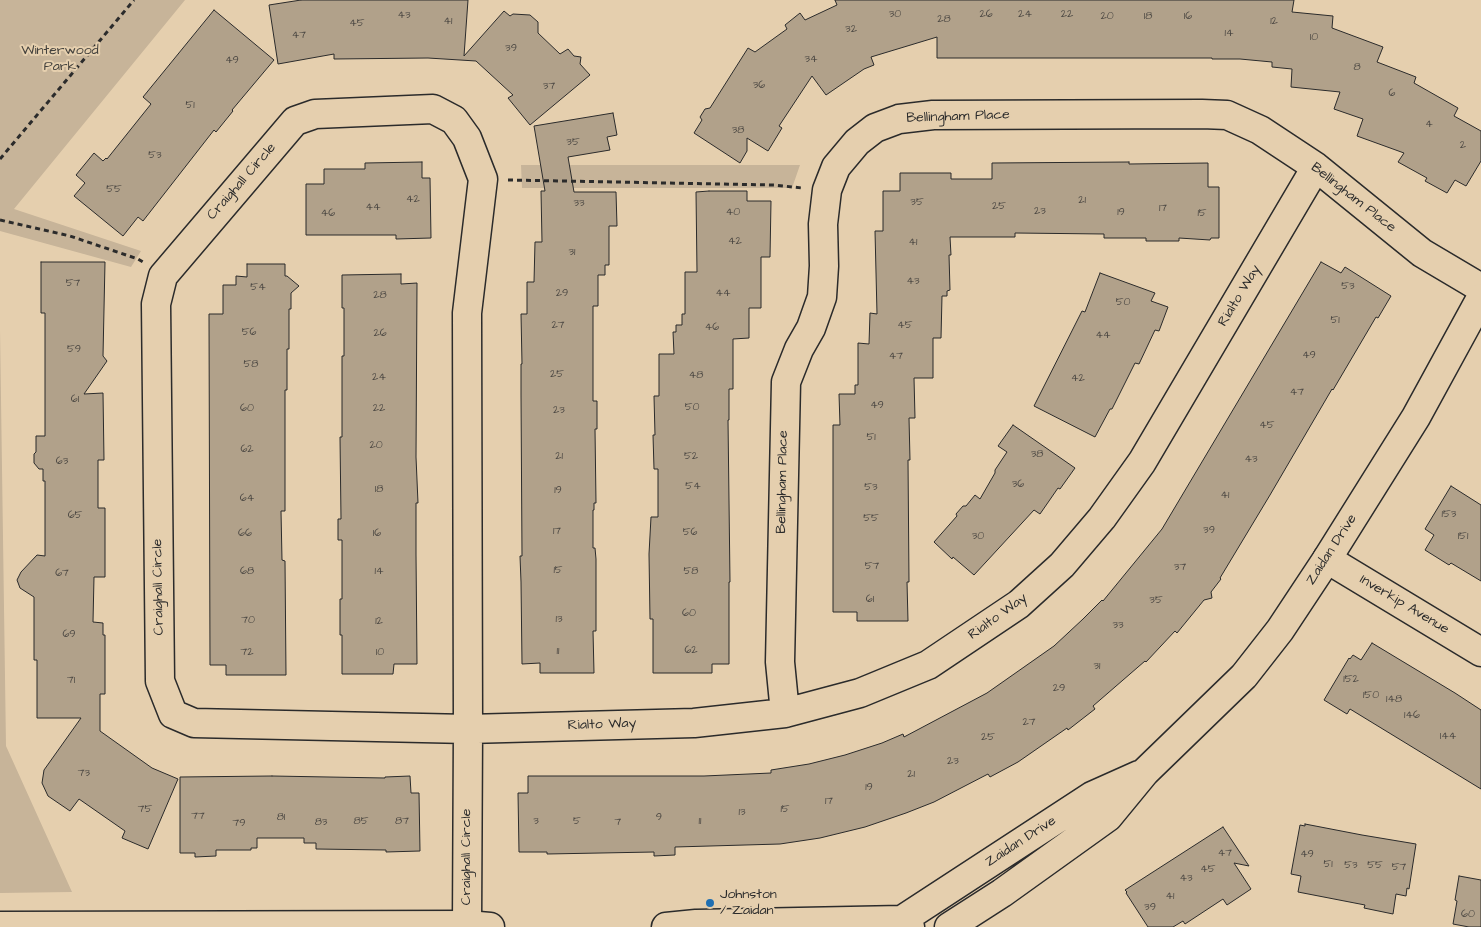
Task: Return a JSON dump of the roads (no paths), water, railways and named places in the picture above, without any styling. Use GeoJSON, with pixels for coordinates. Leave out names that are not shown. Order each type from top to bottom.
{"type":"FeatureCollection","features":[{"type":"Feature","properties":{"kind":"street","name":"Craighall Circle"},"geometry":{"type":"LineString","coordinates":[[468,729],[194,723],[172,714],[160,681],[156,304],[163,276],[295,121],[315,114],[433,110],[454,120],[467,138],[483,179],[467,314],[468,729],[478,926]]}},
{"type":"Feature","properties":{"kind":"street","name":"Bellingham Place"},"geometry":{"type":"LineString","coordinates":[[785,714],[780,662],[786,382],[799,349],[811,328],[822,297],[824,266],[823,224],[827,190],[836,167],[858,142],[875,128],[899,119],[933,115],[1227,115],[1260,130],[1316,168],[1422,252],[1481,288]]}},
{"type":"Feature","properties":{"kind":"street","name":"Rialto Way"},"geometry":{"type":"LineString","coordinates":[[468,729],[694,723],[785,714],[860,693],[928,666],[1019,604],[1062,565],[1102,518],[1142,462],[1316,168]]}},
{"type":"Feature","properties":{"kind":"street","name":"Zaidan Drive"},"geometry":{"type":"LineString","coordinates":[[949,927],[1002,893],[1108,817],[1145,772],[1244,676],[1280,630],[1327,559],[1416,416],[1481,298]]}},
{"type":"Feature","properties":{"kind":"street","name":"Inverkip Avenue"},"geometry":{"type":"LineString","coordinates":[[1327,559],[1481,652]]}},
{"type":"Feature","properties":{"kind":"street","name":"Zaidan Drive"},"geometry":{"type":"LineString","coordinates":[[904,925],[1092,796],[1145,772]]}},
{"type":"Feature","properties":{"kind":"street"},"geometry":{"type":"LineString","coordinates":[[666,927],[696,924],[904,925]]}},
{"type":"Feature","properties":{"kind":"street"},"geometry":{"type":"LineString","coordinates":[[0,926],[478,926]]}},
{"type":"Feature","properties":{"kind":"place","name":"Johnston / Zaidan"},"geometry":{"type":"Point","coordinates":[710,903]}},
{"type":"Feature","properties":{"kind":"park label","name":"Winterwood Park"},"geometry":{"type":"Point","coordinates":[60,59]}}]}
